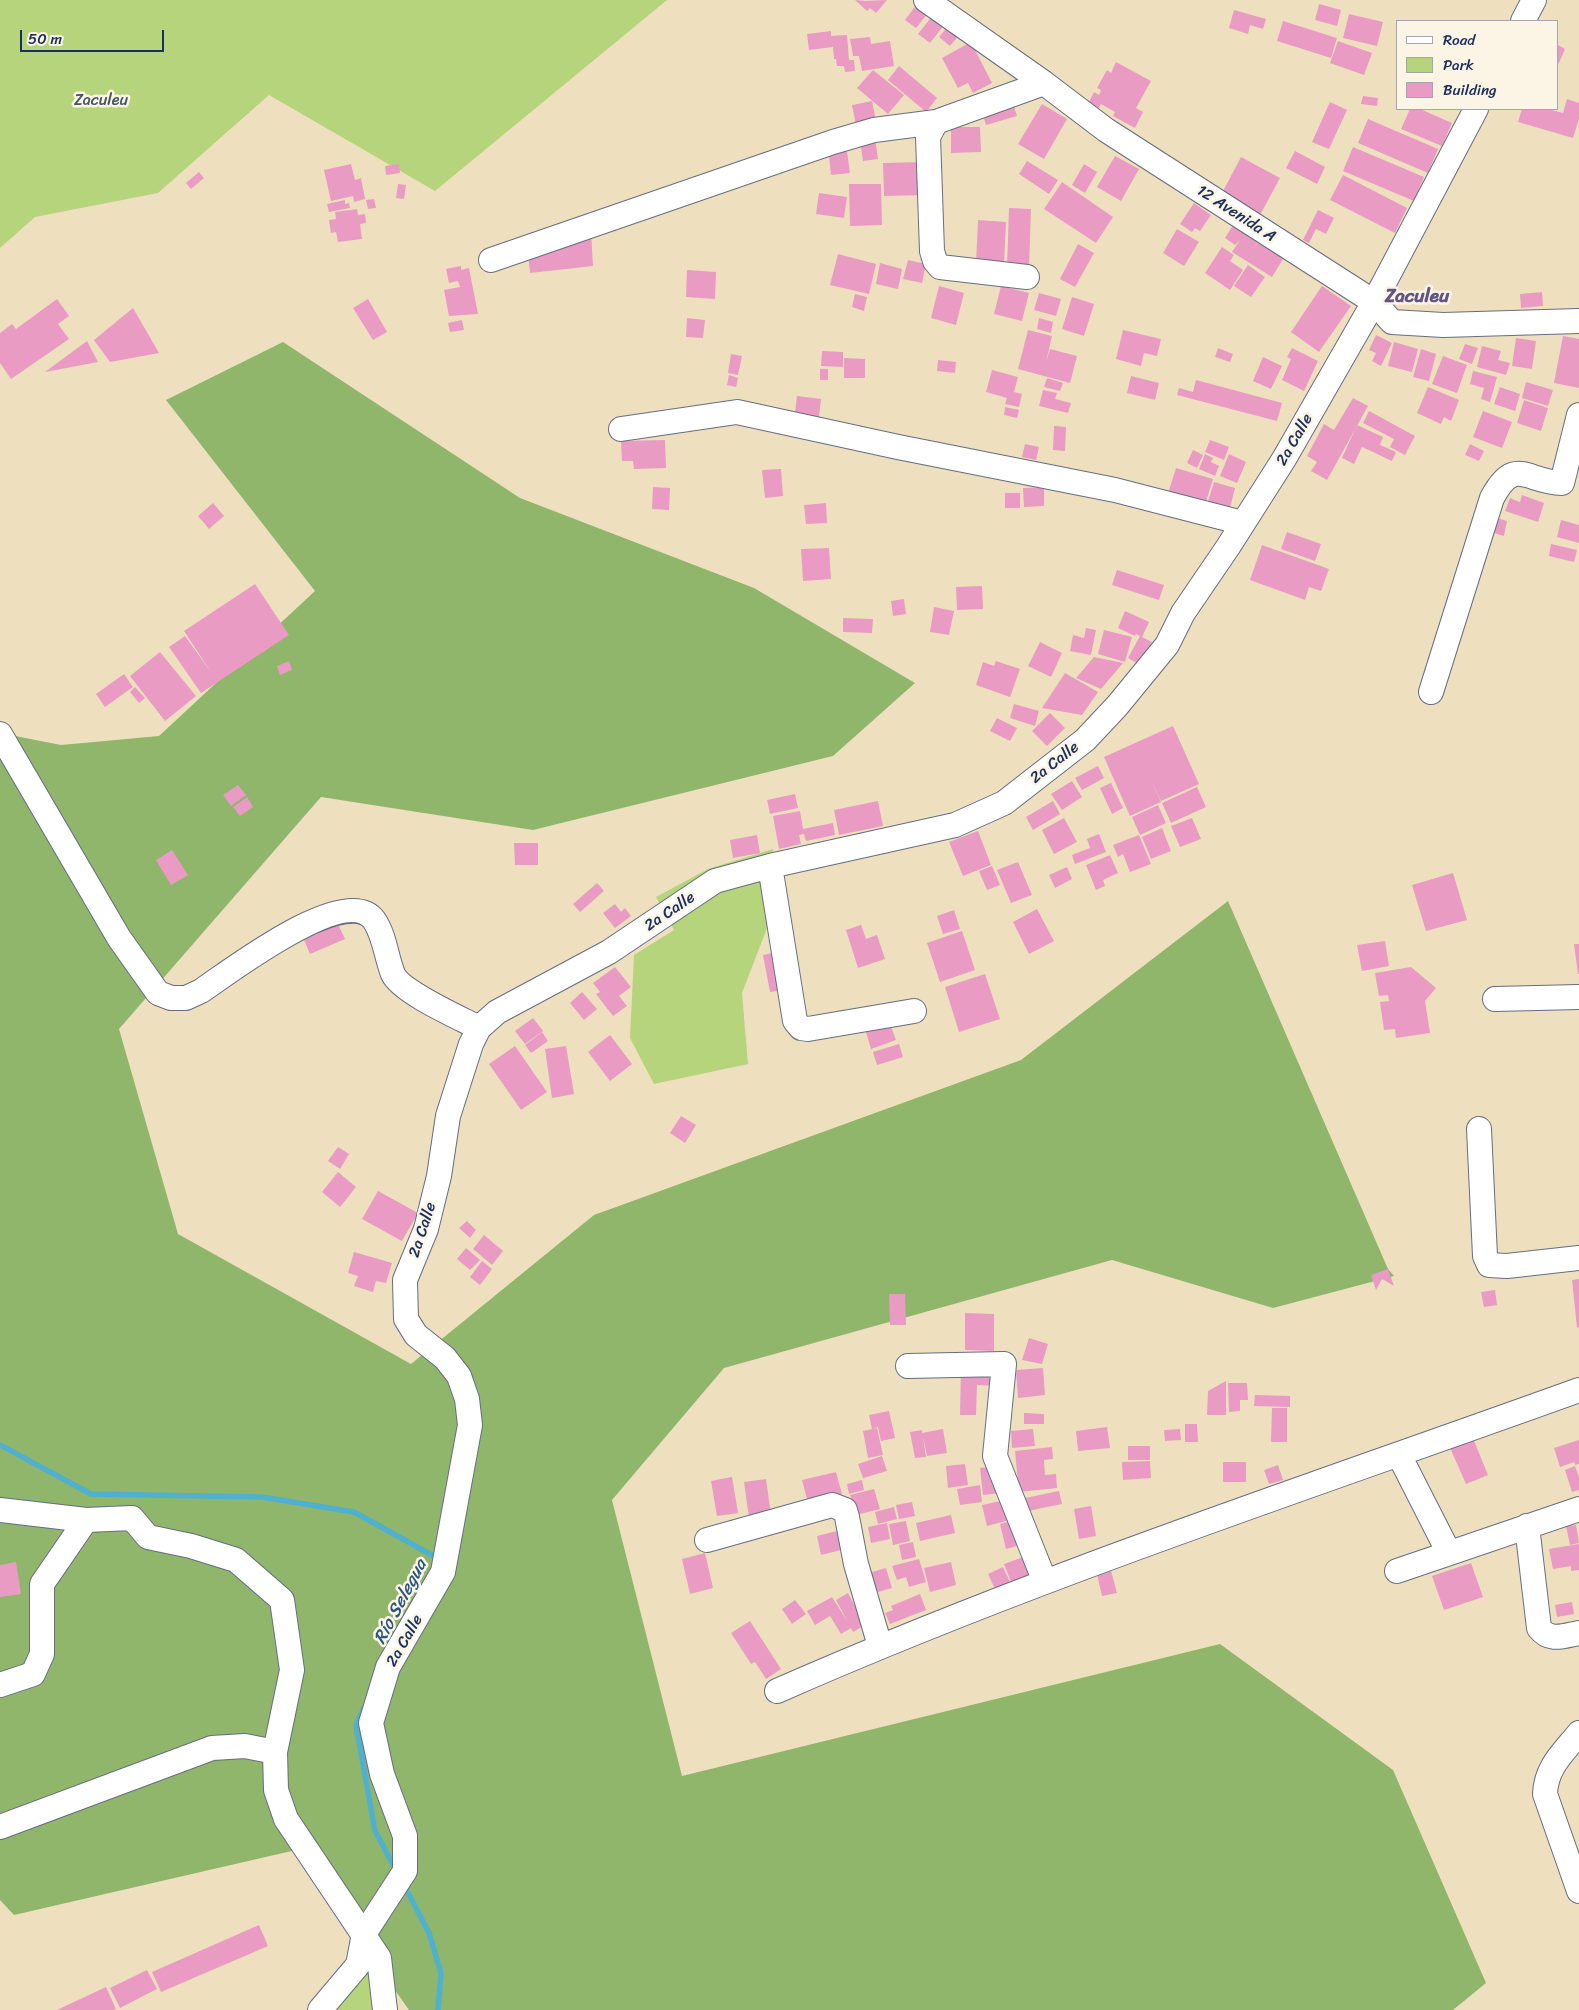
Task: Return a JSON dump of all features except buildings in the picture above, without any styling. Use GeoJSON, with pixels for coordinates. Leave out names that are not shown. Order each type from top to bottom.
{"type":"FeatureCollection","features":[{"type":"Feature","properties":{"kind":"street"},"geometry":{"type":"LineString","coordinates":[[1524,20],[1534,0]]}},
{"type":"Feature","properties":{"kind":"street","name":"12 Avenida A"},"geometry":{"type":"LineString","coordinates":[[935,3],[1106,130],[1374,302],[1392,322],[1463,325],[1579,321]]}},
{"type":"Feature","properties":{"kind":"street"},"geometry":{"type":"LineString","coordinates":[[492,260],[833,142],[874,130],[936,122],[1044,83]]}},
{"type":"Feature","properties":{"kind":"street","name":"2a Calle"},"geometry":{"type":"LineString","coordinates":[[364,1934],[400,1878],[405,1836],[382,1774],[371,1723],[388,1667],[443,1572],[470,1425],[467,1399],[459,1376],[445,1358],[416,1335],[406,1319],[405,1280],[426,1229],[439,1176],[448,1116],[471,1044],[479,1028],[497,1012],[609,952],[715,881],[770,866],[955,825],[1004,803],[1084,740],[1118,706],[1167,645],[1182,613],[1284,459],[1374,302],[1475,110]]}},
{"type":"Feature","properties":{"kind":"street"},"geometry":{"type":"LineString","coordinates":[[936,122],[928,137],[934,261],[940,267],[1027,276]]}},
{"type":"Feature","properties":{"kind":"street"},"geometry":{"type":"LineString","coordinates":[[621,429],[737,412],[898,448],[1115,490],[1243,523]]}},
{"type":"Feature","properties":{"kind":"street"},"geometry":{"type":"LineString","coordinates":[[1431,692],[1492,498],[1501,481],[1509,475],[1518,474],[1562,483],[1579,414]]}},
{"type":"Feature","properties":{"kind":"street"},"geometry":{"type":"LineString","coordinates":[[0,734],[119,938],[158,993],[171,998],[186,998],[201,991],[287,933],[341,910],[361,912],[373,919],[383,939],[394,976],[407,988],[479,1028]]}},
{"type":"Feature","properties":{"kind":"street"},"geometry":{"type":"LineString","coordinates":[[770,866],[795,1020],[801,1028],[808,1029],[914,1011]]}},
{"type":"Feature","properties":{"kind":"street"},"geometry":{"type":"LineString","coordinates":[[1495,999],[1579,997]]}},
{"type":"Feature","properties":{"kind":"street"},"geometry":{"type":"LineString","coordinates":[[1480,1129],[1485,1256],[1490,1265],[1507,1266],[1579,1258]]}},
{"type":"Feature","properties":{"kind":"street"},"geometry":{"type":"LineString","coordinates":[[908,1366],[1004,1364],[995,1456],[1045,1582]]}},
{"type":"Feature","properties":{"kind":"street"},"geometry":{"type":"LineString","coordinates":[[777,1691],[880,1646],[1045,1582],[1579,1390]]}},
{"type":"Feature","properties":{"kind":"street"},"geometry":{"type":"LineString","coordinates":[[1399,1455],[1449,1553]]}},
{"type":"Feature","properties":{"kind":"street"},"geometry":{"type":"LineString","coordinates":[[707,1540],[819,1508],[832,1505],[839,1506],[845,1510],[856,1564],[880,1646]]}},
{"type":"Feature","properties":{"kind":"street"},"geometry":{"type":"LineString","coordinates":[[1397,1571],[1579,1509]]}},
{"type":"Feature","properties":{"kind":"street"},"geometry":{"type":"LineString","coordinates":[[0,1510],[86,1520],[132,1518],[148,1537],[191,1546],[236,1560],[282,1600],[292,1670],[275,1752],[276,1790],[286,1819],[379,1958],[385,2010]]}},
{"type":"Feature","properties":{"kind":"street"},"geometry":{"type":"LineString","coordinates":[[0,1685],[34,1674],[42,1654],[42,1584],[86,1520]]}},
{"type":"Feature","properties":{"kind":"street"},"geometry":{"type":"LineString","coordinates":[[1527,1526],[1539,1628],[1544,1634],[1553,1638],[1579,1633]]}},
{"type":"Feature","properties":{"kind":"street"},"geometry":{"type":"LineString","coordinates":[[1579,1733],[1550,1768],[1546,1779],[1545,1794],[1579,1891]]}},
{"type":"Feature","properties":{"kind":"street"},"geometry":{"type":"LineString","coordinates":[[0,1827],[212,1748],[245,1746],[275,1752]]}},
{"type":"Feature","properties":{"kind":"street"},"geometry":{"type":"LineString","coordinates":[[320,2010],[358,1964],[364,1934]]}},
{"type":"Feature","properties":{"kind":"green space","name":"Zaculeu"},"geometry":{"type":"Polygon","coordinates":[[[0,0],[667,0],[435,191],[269,95],[158,193],[35,217],[0,248],[0,0]]]}},
{"type":"Feature","properties":{"kind":"green space"},"geometry":{"type":"Polygon","coordinates":[[[283,342],[520,498],[754,588],[915,683],[833,756],[533,830],[321,797],[119,1029],[178,1234],[411,1364],[594,1215],[1021,1060],[1228,901],[1388,1269],[1394,1276],[1273,1308],[1112,1260],[724,1368],[612,1500],[682,1776],[1220,1644],[1393,1770],[1486,1983],[1453,2010],[409,2010],[296,1850],[14,1915],[0,1900],[0,733],[61,745],[159,736],[315,591],[166,400],[283,342]]]}},
{"type":"Feature","properties":{"kind":"green space"},"geometry":{"type":"Polygon","coordinates":[[[773,849],[779,897],[742,993],[748,1064],[654,1084],[630,1038],[634,955],[674,930],[656,897],[708,869],[773,849]]]}},
{"type":"Feature","properties":{"kind":"green space"},"geometry":{"type":"Polygon","coordinates":[[[358,1965],[374,1972],[382,2010],[320,2010],[358,1965]]]}},
{"type":"Feature","properties":{"kind":"waterway","name":"Río Selegua"},"geometry":{"type":"LineString","coordinates":[[0,1445],[91,1494],[262,1497],[354,1512],[439,1559]]}},
{"type":"Feature","properties":{"kind":"waterway","name":"Río Selegua"},"geometry":{"type":"LineString","coordinates":[[364,1708],[356,1725],[375,1831],[396,1870]]}},
{"type":"Feature","properties":{"kind":"waterway","name":"Río Selegua"},"geometry":{"type":"LineString","coordinates":[[404,1885],[429,1933],[441,1973],[438,2010]]}},
{"type":"Feature","properties":{"kind":"district","name":"Zaculeu"},"geometry":{"type":"Point","coordinates":[1417,297]}}]}
